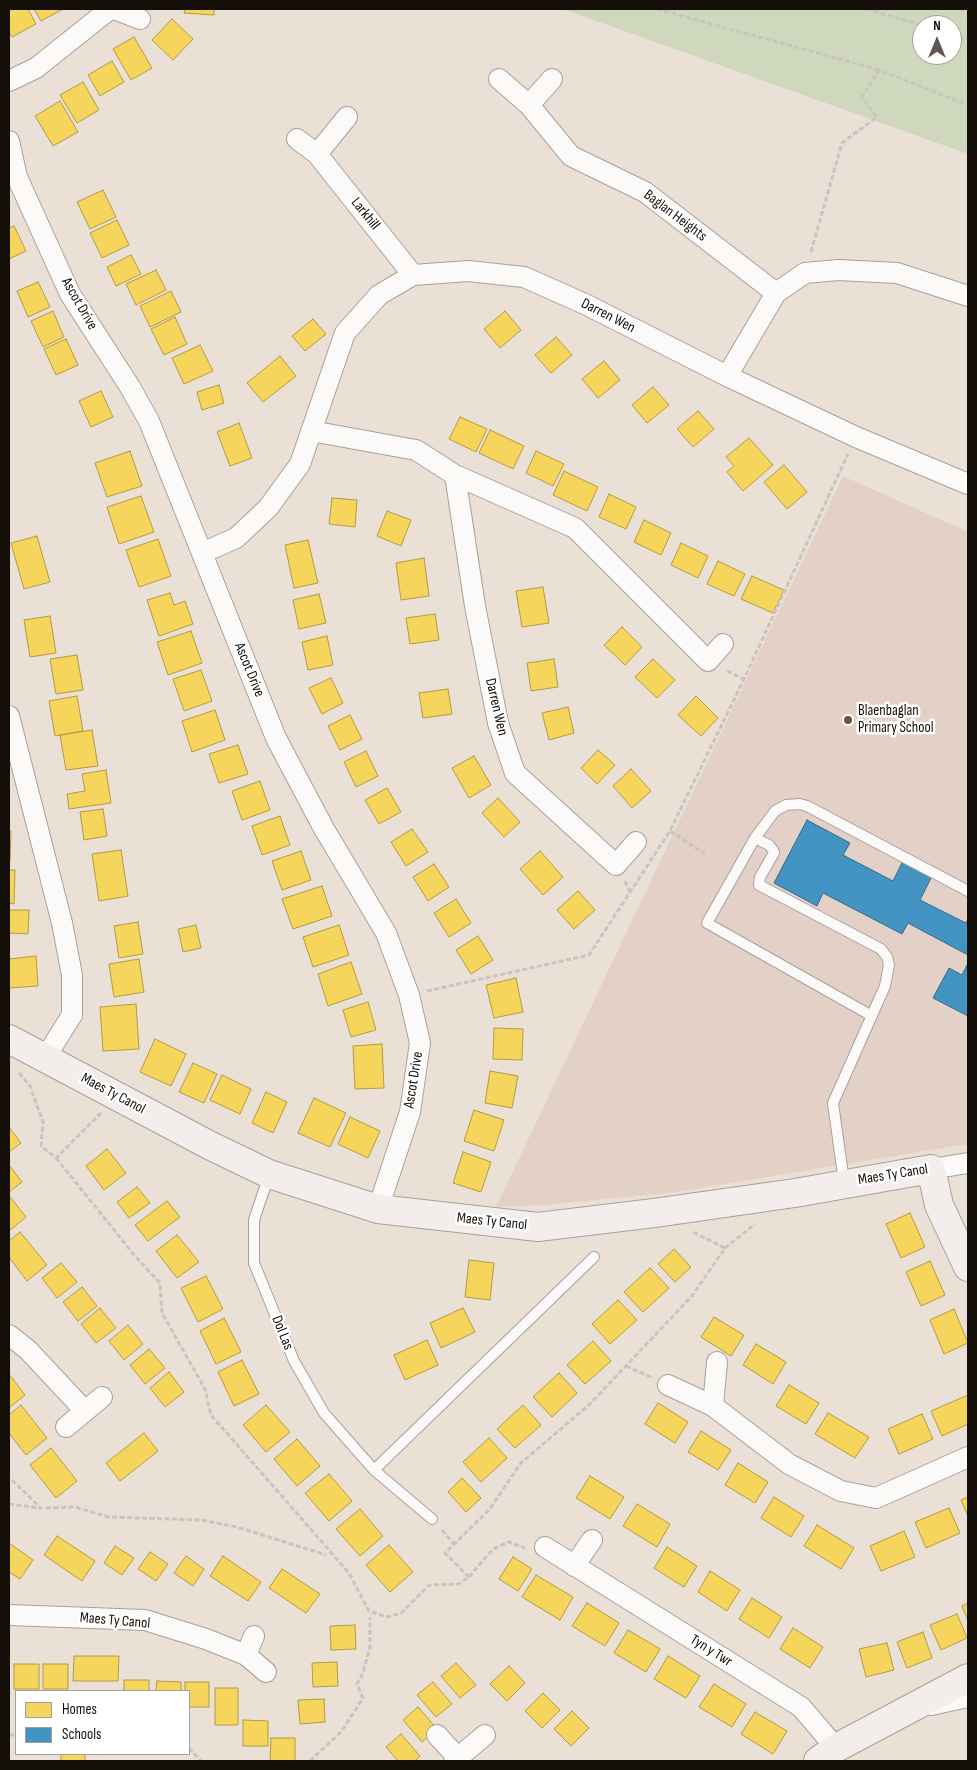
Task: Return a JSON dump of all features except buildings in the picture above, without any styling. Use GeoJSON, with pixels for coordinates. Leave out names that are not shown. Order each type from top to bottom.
{"type":"FeatureCollection","features":[{"type":"Feature","properties":{"kind":"street"},"geometry":{"type":"LineString","coordinates":[[9,80],[36,68],[110,9]]}},
{"type":"Feature","properties":{"kind":"street"},"geometry":{"type":"LineString","coordinates":[[114,9],[140,19]]}},
{"type":"Feature","properties":{"kind":"street","name":"Baglan Heights"},"geometry":{"type":"LineString","coordinates":[[499,79],[528,105],[571,156],[645,192],[776,293]]}},
{"type":"Feature","properties":{"kind":"street"},"geometry":{"type":"LineString","coordinates":[[528,105],[552,79]]}},
{"type":"Feature","properties":{"kind":"street"},"geometry":{"type":"LineString","coordinates":[[316,154],[347,117]]}},
{"type":"Feature","properties":{"kind":"street","name":"Larkhill"},"geometry":{"type":"LineString","coordinates":[[296,139],[316,154],[413,274]]}},
{"type":"Feature","properties":{"kind":"street","name":"Ascot Drive"},"geometry":{"type":"LineString","coordinates":[[9,140],[17,177],[70,294],[149,421],[276,738],[323,827],[386,933],[409,995],[420,1043],[413,1095],[410,1112],[378,1209]]}},
{"type":"Feature","properties":{"kind":"street"},"geometry":{"type":"LineString","coordinates":[[727,376],[776,293],[805,274],[838,270],[897,274],[968,296]]}},
{"type":"Feature","properties":{"kind":"street","name":"Darren Wen"},"geometry":{"type":"LineString","coordinates":[[202,553],[236,538],[268,508],[300,464],[345,333],[379,295],[413,274],[468,271],[524,277],[586,305],[727,376],[856,437],[968,484]]}},
{"type":"Feature","properties":{"kind":"street"},"geometry":{"type":"LineString","coordinates":[[312,431],[416,450],[455,475],[575,528],[708,661],[723,644]]}},
{"type":"Feature","properties":{"kind":"street","name":"Darren Wen"},"geometry":{"type":"LineString","coordinates":[[455,475],[475,606],[494,704],[498,723],[515,773],[616,865],[636,842]]}},
{"type":"Feature","properties":{"kind":"street"},"geometry":{"type":"LineString","coordinates":[[9,716],[62,923],[72,975],[72,1015],[45,1058]]}},
{"type":"Feature","properties":{"kind":"street","name":"Maes Ty Canol"},"geometry":{"type":"LineString","coordinates":[[9,1039],[269,1174],[378,1209],[538,1227],[654,1214],[795,1193],[968,1163]]}},
{"type":"Feature","properties":{"kind":"street"},"geometry":{"type":"LineString","coordinates":[[931,1169],[939,1205],[968,1268]]}},
{"type":"Feature","properties":{"kind":"street"},"geometry":{"type":"LineString","coordinates":[[9,1335],[28,1350],[85,1412]]}},
{"type":"Feature","properties":{"kind":"street"},"geometry":{"type":"LineString","coordinates":[[713,1406],[717,1362]]}},
{"type":"Feature","properties":{"kind":"street"},"geometry":{"type":"LineString","coordinates":[[668,1385],[713,1406],[789,1464],[841,1490],[876,1498],[968,1457]]}},
{"type":"Feature","properties":{"kind":"street"},"geometry":{"type":"LineString","coordinates":[[66,1427],[102,1397]]}},
{"type":"Feature","properties":{"kind":"street"},"geometry":{"type":"LineString","coordinates":[[574,1566],[592,1540]]}},
{"type":"Feature","properties":{"kind":"street","name":"Tyn y Twr"},"geometry":{"type":"LineString","coordinates":[[545,1547],[801,1707],[827,1755],[968,1678]]}},
{"type":"Feature","properties":{"kind":"street","name":"Maes Ty Canol"},"geometry":{"type":"LineString","coordinates":[[9,1615],[145,1620],[206,1639],[246,1655],[266,1672]]}},
{"type":"Feature","properties":{"kind":"street"},"geometry":{"type":"LineString","coordinates":[[246,1655],[254,1636]]}},
{"type":"Feature","properties":{"kind":"street"},"geometry":{"type":"LineString","coordinates":[[903,1712],[968,1697]]}},
{"type":"Feature","properties":{"kind":"street"},"geometry":{"type":"LineString","coordinates":[[437,1735],[456,1760],[485,1735]]}},
{"type":"Feature","properties":{"kind":"lane"},"geometry":{"type":"LineString","coordinates":[[872,1016],[707,923],[755,838],[775,811],[786,805],[800,804],[807,806],[968,891]]}},
{"type":"Feature","properties":{"kind":"lane"},"geometry":{"type":"LineString","coordinates":[[755,838],[769,845],[774,853],[760,877],[759,885],[880,949],[887,957],[889,972],[885,986],[833,1103],[844,1183]]}},
{"type":"Feature","properties":{"kind":"lane","name":"Dol Las"},"geometry":{"type":"LineString","coordinates":[[269,1174],[254,1220],[254,1263],[294,1361],[324,1412],[374,1470],[432,1519]]}},
{"type":"Feature","properties":{"kind":"lane"},"geometry":{"type":"LineString","coordinates":[[374,1470],[594,1257]]}},
{"type":"Feature","properties":{"kind":"path"},"geometry":{"type":"LineString","coordinates":[[657,9],[879,70],[968,105]]}},
{"type":"Feature","properties":{"kind":"path"},"geometry":{"type":"LineString","coordinates":[[866,9],[912,22]]}},
{"type":"Feature","properties":{"kind":"path"},"geometry":{"type":"LineString","coordinates":[[805,274],[842,143],[877,117],[862,97],[879,70]]}},
{"type":"Feature","properties":{"kind":"path"},"geometry":{"type":"LineString","coordinates":[[409,995],[588,955],[670,831],[744,679],[856,437]]}},
{"type":"Feature","properties":{"kind":"path"},"geometry":{"type":"LineString","coordinates":[[670,831],[705,854]]}},
{"type":"Feature","properties":{"kind":"path"},"geometry":{"type":"LineString","coordinates":[[14,1067],[30,1086],[42,1122],[41,1146],[56,1158],[135,1256],[160,1283],[162,1313],[205,1388],[211,1415],[349,1574],[369,1611],[387,1616],[401,1613],[430,1586],[459,1584],[468,1577],[492,1549],[509,1542],[530,1550],[545,1547]]}},
{"type":"Feature","properties":{"kind":"path"},"geometry":{"type":"LineString","coordinates":[[56,1158],[118,1097]]}},
{"type":"Feature","properties":{"kind":"path"},"geometry":{"type":"LineString","coordinates":[[468,1577],[445,1553],[489,1510],[521,1463],[589,1406],[692,1296],[725,1248],[689,1231]]}},
{"type":"Feature","properties":{"kind":"path"},"geometry":{"type":"LineString","coordinates":[[626,1366],[668,1385]]}},
{"type":"Feature","properties":{"kind":"path"},"geometry":{"type":"LineString","coordinates":[[9,1477],[41,1508],[9,1504]]}},
{"type":"Feature","properties":{"kind":"path"},"geometry":{"type":"LineString","coordinates":[[46,1508],[76,1507],[109,1517],[202,1520],[236,1526],[326,1555]]}},
{"type":"Feature","properties":{"kind":"path"},"geometry":{"type":"LineString","coordinates":[[310,1761],[341,1732],[363,1698],[357,1684],[363,1673],[370,1647],[370,1616]]}},
{"type":"Feature","properties":{"kind":"path"},"geometry":{"type":"LineString","coordinates":[[190,1749],[201,1761]]}},
{"type":"Feature","properties":{"kind":"shaded area","name":"Blaenbaglan Primary School"},"geometry":{"type":"Polygon","coordinates":[[[843,476],[968,532],[968,1144],[677,1192],[546,1205],[496,1207],[843,476]]]}},
{"type":"Feature","properties":{"kind":"green space"},"geometry":{"type":"Polygon","coordinates":[[[563,9],[968,9],[968,154],[563,9]]]}},
{"type":"Feature","properties":{"kind":"place","name":"Blaenbaglan Primary School"},"geometry":{"type":"Point","coordinates":[848,720]}}]}
